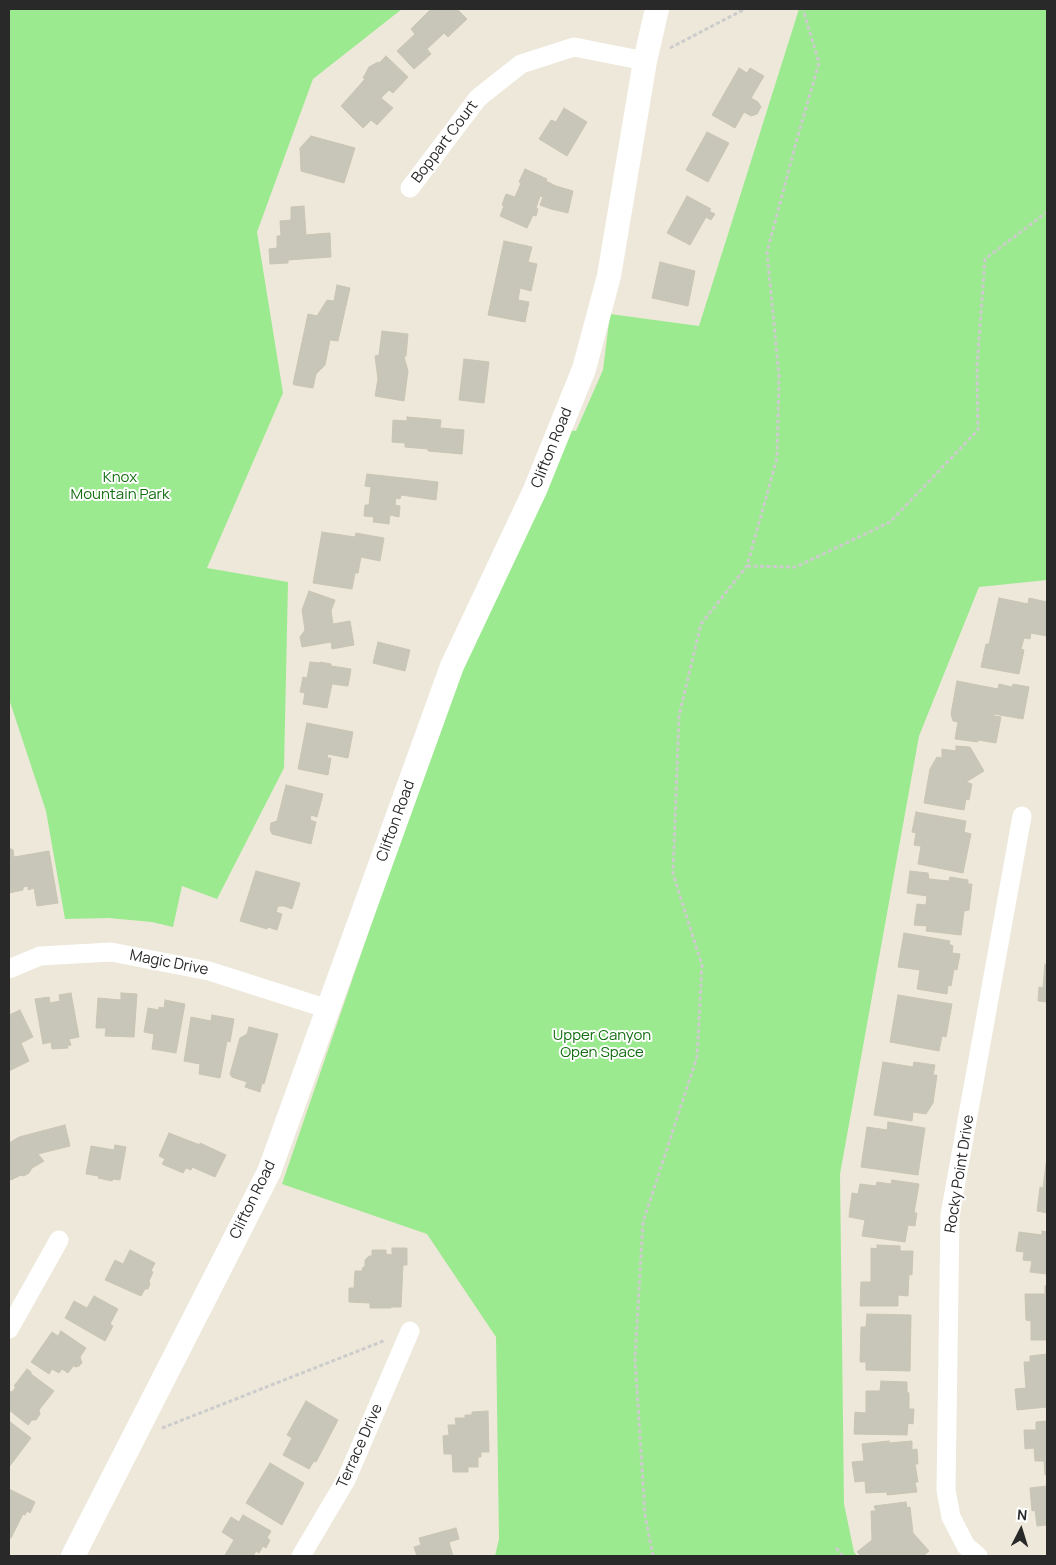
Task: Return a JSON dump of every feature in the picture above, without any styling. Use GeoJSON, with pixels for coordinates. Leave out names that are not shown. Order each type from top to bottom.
{"type":"FeatureCollection","features":[{"type":"Feature","properties":{"kind":"street","name":"Clifton Road"},"geometry":{"type":"LineString","coordinates":[[74,1556],[269,1172],[452,666],[535,490],[584,369],[610,276],[645,62],[657,9]]}},
{"type":"Feature","properties":{"kind":"street","name":"Boppart Court"},"geometry":{"type":"LineString","coordinates":[[410,188],[478,98],[521,64],[574,47],[645,62]]}},
{"type":"Feature","properties":{"kind":"street","name":"Rocky Point Drive"},"geometry":{"type":"LineString","coordinates":[[978,1556],[966,1546],[952,1517],[946,1490],[950,1216],[1022,816]]}},
{"type":"Feature","properties":{"kind":"street","name":"Magic Drive"},"geometry":{"type":"LineString","coordinates":[[9,969],[40,956],[111,952],[209,971],[328,1009]]}},
{"type":"Feature","properties":{"kind":"street"},"geometry":{"type":"LineString","coordinates":[[9,1329],[58,1240]]}},
{"type":"Feature","properties":{"kind":"street","name":"Terrace Drive"},"geometry":{"type":"LineString","coordinates":[[301,1556],[346,1480],[410,1331]]}},
{"type":"Feature","properties":{"kind":"path"},"geometry":{"type":"LineString","coordinates":[[645,62],[744,9]]}},
{"type":"Feature","properties":{"kind":"path"},"geometry":{"type":"LineString","coordinates":[[653,1556],[645,1515],[635,1358],[643,1222],[697,1057],[702,965],[673,874],[678,716],[701,624],[747,566],[777,458],[779,376],[767,252],[819,62],[803,9]]}},
{"type":"Feature","properties":{"kind":"path"},"geometry":{"type":"LineString","coordinates":[[747,566],[796,568],[890,522],[978,430],[977,366],[985,260],[1047,212]]}},
{"type":"Feature","properties":{"kind":"path"},"geometry":{"type":"LineString","coordinates":[[133,1439],[410,1331]]}},
{"type":"Feature","properties":{"kind":"path"},"geometry":{"type":"LineString","coordinates":[[836,1548],[843,1556]]}},
{"type":"Feature","properties":{"kind":"green space","name":"Knox Mountain Park"},"geometry":{"type":"Polygon","coordinates":[[[9,9],[402,9],[313,79],[257,232],[283,393],[207,568],[288,582],[284,768],[217,899],[182,886],[173,927],[152,922],[109,918],[65,919],[46,811],[9,699],[9,9]]]}},
{"type":"Feature","properties":{"kind":"green space","name":"Upper Canyon Open Space"},"geometry":{"type":"Polygon","coordinates":[[[799,9],[1047,9],[1047,580],[979,587],[919,736],[840,1174],[844,1504],[854,1552],[857,1556],[495,1556],[499,1539],[496,1337],[427,1234],[282,1184],[404,829],[461,673],[560,429],[576,431],[603,370],[610,314],[699,326],[799,9]]]}},
{"type":"Feature","properties":{"kind":"building"},"geometry":{"type":"Polygon","coordinates":[[[431,9],[457,9],[467,19],[448,37],[444,33],[427,49],[431,54],[414,69],[397,51],[415,34],[411,29],[431,9]]]}},
{"type":"Feature","properties":{"kind":"building"},"geometry":{"type":"Polygon","coordinates":[[[386,56],[408,77],[393,93],[389,90],[381,98],[393,108],[377,125],[371,120],[363,128],[341,106],[365,79],[363,78],[369,67],[379,63],[386,56]]]}},
{"type":"Feature","properties":{"kind":"building"},"geometry":{"type":"Polygon","coordinates":[[[739,68],[747,73],[750,68],[764,76],[751,98],[758,102],[761,107],[757,114],[751,116],[744,112],[735,128],[712,115],[739,68]]]}},
{"type":"Feature","properties":{"kind":"building"},"geometry":{"type":"Polygon","coordinates":[[[564,108],[587,122],[567,156],[539,139],[551,120],[556,122],[564,108]]]}},
{"type":"Feature","properties":{"kind":"building"},"geometry":{"type":"Polygon","coordinates":[[[707,132],[729,143],[708,182],[686,170],[707,132]]]}},
{"type":"Feature","properties":{"kind":"building"},"geometry":{"type":"Polygon","coordinates":[[[311,136],[355,148],[344,183],[301,171],[300,148],[311,136]]]}},
{"type":"Feature","properties":{"kind":"building"},"geometry":{"type":"Polygon","coordinates":[[[525,169],[547,179],[546,181],[556,186],[573,191],[568,213],[540,205],[543,197],[540,196],[536,208],[538,209],[536,216],[533,215],[527,228],[500,216],[506,194],[515,197],[525,169]]]}},
{"type":"Feature","properties":{"kind":"building"},"geometry":{"type":"Polygon","coordinates":[[[687,196],[711,209],[709,211],[715,214],[711,220],[706,217],[690,245],[667,233],[687,196]]]}},
{"type":"Feature","properties":{"kind":"building"},"geometry":{"type":"Polygon","coordinates":[[[304,206],[306,235],[330,233],[331,257],[288,260],[288,263],[270,264],[269,249],[277,248],[277,236],[281,236],[280,221],[291,220],[291,207],[304,206]]]}},
{"type":"Feature","properties":{"kind":"building"},"geometry":{"type":"Polygon","coordinates":[[[504,241],[532,247],[528,262],[537,264],[531,291],[520,288],[518,300],[529,302],[525,322],[488,315],[504,241]]]}},
{"type":"Feature","properties":{"kind":"building"},"geometry":{"type":"Polygon","coordinates":[[[660,262],[695,271],[688,306],[652,298],[660,262]]]}},
{"type":"Feature","properties":{"kind":"building"},"geometry":{"type":"Polygon","coordinates":[[[337,285],[350,288],[338,341],[330,340],[325,365],[316,374],[313,388],[295,385],[293,384],[308,314],[317,316],[327,300],[334,301],[337,285]]]}},
{"type":"Feature","properties":{"kind":"building"},"geometry":{"type":"Polygon","coordinates":[[[382,331],[408,334],[406,356],[404,357],[408,371],[404,401],[375,396],[378,379],[375,356],[379,355],[382,331]]]}},
{"type":"Feature","properties":{"kind":"building"},"geometry":{"type":"Polygon","coordinates":[[[464,359],[489,362],[484,403],[459,400],[464,359]]]}},
{"type":"Feature","properties":{"kind":"building"},"geometry":{"type":"Polygon","coordinates":[[[407,417],[441,420],[440,428],[464,430],[462,454],[428,451],[428,449],[405,447],[405,443],[392,442],[393,420],[407,421],[407,417]]]}},
{"type":"Feature","properties":{"kind":"building"},"geometry":{"type":"Polygon","coordinates":[[[367,474],[438,482],[436,500],[401,495],[400,499],[396,498],[395,505],[400,506],[399,517],[390,515],[389,524],[373,522],[374,517],[364,516],[365,505],[369,505],[371,487],[365,486],[367,474]]]}},
{"type":"Feature","properties":{"kind":"building"},"geometry":{"type":"Polygon","coordinates":[[[322,532],[355,537],[356,533],[384,538],[380,561],[361,557],[352,589],[313,583],[322,532]]]}},
{"type":"Feature","properties":{"kind":"building"},"geometry":{"type":"Polygon","coordinates":[[[309,591],[335,600],[331,611],[333,624],[350,621],[354,645],[332,649],[331,642],[302,647],[300,637],[305,630],[302,610],[309,591]]]}},
{"type":"Feature","properties":{"kind":"building"},"geometry":{"type":"Polygon","coordinates":[[[999,598],[1028,604],[1029,598],[1047,602],[1047,636],[1031,633],[1030,639],[1024,638],[1021,649],[1024,650],[1019,674],[981,667],[986,644],[989,644],[999,598]]]}},
{"type":"Feature","properties":{"kind":"building"},"geometry":{"type":"Polygon","coordinates":[[[378,642],[410,650],[405,671],[373,663],[378,642]]]}},
{"type":"Feature","properties":{"kind":"building"},"geometry":{"type":"Polygon","coordinates":[[[310,662],[320,662],[351,669],[348,686],[332,684],[327,708],[303,704],[305,693],[300,692],[303,677],[307,678],[310,662]]]}},
{"type":"Feature","properties":{"kind":"building"},"geometry":{"type":"Polygon","coordinates":[[[957,681],[998,689],[999,684],[1012,687],[1013,684],[1029,687],[1023,719],[994,714],[994,716],[1001,717],[996,743],[955,739],[958,722],[953,721],[951,714],[957,681]]]}},
{"type":"Feature","properties":{"kind":"building"},"geometry":{"type":"Polygon","coordinates":[[[307,723],[353,732],[348,758],[328,754],[327,758],[331,758],[328,775],[298,769],[307,723]]]}},
{"type":"Feature","properties":{"kind":"building"},"geometry":{"type":"Polygon","coordinates":[[[956,746],[970,747],[984,771],[966,782],[972,784],[969,800],[966,799],[964,810],[924,803],[930,769],[937,757],[942,758],[942,749],[956,751],[956,746]]]}},
{"type":"Feature","properties":{"kind":"building"},"geometry":{"type":"Polygon","coordinates":[[[286,785],[323,794],[317,817],[311,815],[310,820],[316,822],[311,844],[272,834],[270,829],[271,823],[277,821],[286,785]]]}},
{"type":"Feature","properties":{"kind":"building"},"geometry":{"type":"Polygon","coordinates":[[[916,812],[966,821],[964,832],[971,834],[963,873],[918,864],[921,846],[914,845],[916,833],[912,832],[916,812]]]}},
{"type":"Feature","properties":{"kind":"building"},"geometry":{"type":"Polygon","coordinates":[[[9,848],[13,850],[14,857],[49,851],[58,903],[37,906],[34,888],[28,890],[28,886],[23,887],[23,890],[9,893],[9,848]]]}},
{"type":"Feature","properties":{"kind":"building"},"geometry":{"type":"Polygon","coordinates":[[[256,871],[300,883],[292,909],[278,906],[276,912],[282,914],[277,930],[240,921],[256,871]]]}},
{"type":"Feature","properties":{"kind":"building"},"geometry":{"type":"Polygon","coordinates":[[[910,871],[928,873],[929,879],[949,881],[950,877],[968,880],[968,884],[972,884],[969,910],[964,911],[961,935],[926,931],[927,926],[914,925],[917,904],[926,905],[927,896],[907,893],[910,871]]]}},
{"type":"Feature","properties":{"kind":"building"},"geometry":{"type":"Polygon","coordinates":[[[904,933],[950,941],[949,944],[953,946],[952,953],[960,954],[957,970],[954,969],[951,986],[948,985],[947,994],[917,989],[920,970],[898,967],[904,933]]]}},
{"type":"Feature","properties":{"kind":"building"},"geometry":{"type":"Polygon","coordinates":[[[1045,964],[1047,965],[1047,1002],[1038,1001],[1039,987],[1043,988],[1045,964]]]}},
{"type":"Feature","properties":{"kind":"building"},"geometry":{"type":"Polygon","coordinates":[[[71,993],[79,1037],[69,1039],[71,1045],[67,1046],[68,1048],[52,1049],[51,1042],[43,1044],[35,999],[49,997],[50,1003],[60,1001],[59,995],[71,993]]]}},
{"type":"Feature","properties":{"kind":"building"},"geometry":{"type":"Polygon","coordinates":[[[121,993],[137,994],[134,1037],[105,1036],[106,1028],[96,1028],[98,998],[121,1000],[121,993]]]}},
{"type":"Feature","properties":{"kind":"building"},"geometry":{"type":"Polygon","coordinates":[[[898,995],[952,1004],[946,1037],[942,1036],[939,1051],[890,1042],[898,995]]]}},
{"type":"Feature","properties":{"kind":"building"},"geometry":{"type":"Polygon","coordinates":[[[165,1000],[185,1004],[176,1053],[152,1049],[154,1034],[144,1032],[148,1008],[159,1010],[159,1007],[164,1008],[165,1000]]]}},
{"type":"Feature","properties":{"kind":"building"},"geometry":{"type":"Polygon","coordinates":[[[20,1010],[33,1037],[21,1043],[29,1061],[9,1071],[9,1015],[20,1010]]]}},
{"type":"Feature","properties":{"kind":"building"},"geometry":{"type":"Polygon","coordinates":[[[212,1015],[234,1019],[230,1042],[227,1041],[220,1078],[199,1074],[200,1064],[184,1061],[191,1017],[211,1021],[212,1015]]]}},
{"type":"Feature","properties":{"kind":"building"},"geometry":{"type":"Polygon","coordinates":[[[249,1027],[278,1034],[260,1092],[245,1087],[247,1082],[232,1077],[230,1074],[240,1038],[247,1034],[249,1027]]]}},
{"type":"Feature","properties":{"kind":"building"},"geometry":{"type":"Polygon","coordinates":[[[883,1062],[913,1067],[914,1062],[935,1065],[933,1075],[937,1075],[933,1103],[926,1114],[913,1112],[912,1121],[874,1115],[883,1062]]]}},
{"type":"Feature","properties":{"kind":"building"},"geometry":{"type":"Polygon","coordinates":[[[888,1122],[925,1128],[918,1175],[861,1167],[867,1127],[887,1130],[888,1122]]]}},
{"type":"Feature","properties":{"kind":"building"},"geometry":{"type":"Polygon","coordinates":[[[65,1125],[70,1146],[38,1154],[44,1161],[32,1168],[24,1176],[21,1175],[11,1180],[9,1177],[9,1143],[19,1137],[65,1125]]]}},
{"type":"Feature","properties":{"kind":"building"},"geometry":{"type":"Polygon","coordinates":[[[169,1133],[200,1145],[200,1143],[226,1155],[215,1177],[192,1167],[191,1170],[186,1168],[183,1173],[162,1164],[165,1159],[159,1156],[169,1133]]]}},
{"type":"Feature","properties":{"kind":"building"},"geometry":{"type":"Polygon","coordinates":[[[115,1145],[126,1147],[120,1180],[113,1179],[112,1181],[86,1174],[91,1146],[114,1150],[115,1145]]]}},
{"type":"Feature","properties":{"kind":"building"},"geometry":{"type":"Polygon","coordinates":[[[1046,1164],[1047,1213],[1037,1211],[1040,1187],[1043,1188],[1046,1164]]]}},
{"type":"Feature","properties":{"kind":"building"},"geometry":{"type":"Polygon","coordinates":[[[892,1180],[919,1184],[914,1213],[917,1213],[915,1226],[908,1225],[905,1242],[862,1236],[865,1220],[849,1217],[852,1193],[858,1194],[860,1184],[876,1186],[877,1182],[891,1184],[892,1180]]]}},
{"type":"Feature","properties":{"kind":"building"},"geometry":{"type":"Polygon","coordinates":[[[1042,1231],[1047,1232],[1047,1274],[1030,1272],[1032,1261],[1023,1260],[1024,1252],[1016,1251],[1019,1232],[1042,1235],[1042,1231]]]}},
{"type":"Feature","properties":{"kind":"building"},"geometry":{"type":"Polygon","coordinates":[[[877,1245],[900,1246],[900,1251],[913,1251],[912,1275],[909,1274],[908,1296],[898,1295],[898,1306],[860,1306],[861,1282],[871,1282],[871,1248],[877,1249],[877,1245]]]}},
{"type":"Feature","properties":{"kind":"building"},"geometry":{"type":"Polygon","coordinates":[[[392,1248],[407,1248],[407,1265],[403,1265],[401,1307],[370,1308],[370,1303],[349,1302],[349,1288],[354,1288],[355,1271],[362,1271],[363,1267],[365,1267],[365,1260],[372,1256],[372,1250],[386,1250],[386,1254],[392,1255],[392,1248]]]}},
{"type":"Feature","properties":{"kind":"building"},"geometry":{"type":"Polygon","coordinates":[[[130,1250],[155,1263],[151,1271],[153,1272],[148,1289],[145,1289],[141,1296],[105,1280],[115,1260],[123,1264],[130,1250]]]}},
{"type":"Feature","properties":{"kind":"building"},"geometry":{"type":"Polygon","coordinates":[[[1045,1286],[1047,1286],[1047,1340],[1031,1340],[1031,1321],[1026,1320],[1025,1294],[1045,1294],[1045,1286]]]}},
{"type":"Feature","properties":{"kind":"building"},"geometry":{"type":"Polygon","coordinates":[[[94,1296],[118,1309],[110,1324],[113,1326],[105,1341],[65,1318],[74,1301],[87,1308],[94,1296]]]}},
{"type":"Feature","properties":{"kind":"building"},"geometry":{"type":"Polygon","coordinates":[[[867,1314],[911,1315],[910,1371],[866,1370],[866,1362],[860,1362],[861,1327],[866,1327],[867,1314]]]}},
{"type":"Feature","properties":{"kind":"building"},"geometry":{"type":"Polygon","coordinates":[[[61,1331],[86,1348],[80,1357],[82,1363],[75,1367],[74,1365],[68,1373],[62,1369],[59,1373],[52,1369],[49,1374],[31,1362],[52,1332],[58,1336],[61,1331]]]}},
{"type":"Feature","properties":{"kind":"building"},"geometry":{"type":"Polygon","coordinates":[[[1047,1354],[1047,1407],[1017,1410],[1015,1389],[1026,1388],[1024,1362],[1030,1362],[1030,1356],[1047,1354]]]}},
{"type":"Feature","properties":{"kind":"building"},"geometry":{"type":"Polygon","coordinates":[[[27,1369],[54,1391],[39,1410],[40,1414],[36,1420],[32,1420],[28,1425],[9,1410],[9,1391],[12,1392],[16,1387],[14,1386],[27,1369]]]}},
{"type":"Feature","properties":{"kind":"building"},"geometry":{"type":"Polygon","coordinates":[[[881,1381],[907,1382],[909,1409],[914,1409],[913,1424],[908,1423],[907,1435],[854,1434],[855,1412],[866,1413],[866,1391],[880,1391],[881,1381]]]}},
{"type":"Feature","properties":{"kind":"building"},"geometry":{"type":"Polygon","coordinates":[[[306,1401],[338,1420],[316,1462],[314,1461],[309,1469],[283,1455],[292,1438],[287,1435],[306,1401]]]}},
{"type":"Feature","properties":{"kind":"building"},"geometry":{"type":"Polygon","coordinates":[[[488,1411],[489,1452],[481,1452],[481,1457],[478,1457],[478,1467],[468,1467],[468,1472],[453,1472],[452,1454],[444,1454],[443,1436],[449,1435],[448,1425],[456,1425],[455,1418],[465,1418],[465,1415],[472,1415],[472,1412],[488,1411]]]}},
{"type":"Feature","properties":{"kind":"building"},"geometry":{"type":"Polygon","coordinates":[[[9,1421],[31,1438],[9,1467],[9,1421]]]}},
{"type":"Feature","properties":{"kind":"building"},"geometry":{"type":"Polygon","coordinates":[[[1047,1421],[1047,1474],[1045,1475],[1044,1461],[1035,1461],[1034,1448],[1025,1449],[1024,1430],[1036,1430],[1036,1422],[1047,1421]]]}},
{"type":"Feature","properties":{"kind":"building"},"geometry":{"type":"Polygon","coordinates":[[[889,1441],[889,1443],[912,1441],[912,1450],[917,1449],[918,1464],[915,1464],[918,1482],[915,1482],[917,1492],[887,1495],[887,1492],[866,1493],[865,1481],[855,1482],[852,1462],[864,1461],[862,1444],[889,1441]]]}},
{"type":"Feature","properties":{"kind":"building"},"geometry":{"type":"Polygon","coordinates":[[[270,1463],[304,1483],[282,1525],[246,1503],[270,1463]]]}},
{"type":"Feature","properties":{"kind":"building"},"geometry":{"type":"Polygon","coordinates":[[[1047,1486],[1047,1525],[1037,1526],[1035,1510],[1032,1511],[1030,1488],[1047,1486]]]}},
{"type":"Feature","properties":{"kind":"building"},"geometry":{"type":"Polygon","coordinates":[[[9,1489],[35,1502],[30,1513],[27,1511],[25,1515],[23,1514],[11,1538],[9,1537],[9,1489]]]}},
{"type":"Feature","properties":{"kind":"building"},"geometry":{"type":"Polygon","coordinates":[[[906,1502],[907,1508],[910,1507],[913,1533],[929,1551],[923,1556],[861,1556],[857,1552],[872,1540],[871,1511],[876,1511],[874,1506],[906,1502]]]}},
{"type":"Feature","properties":{"kind":"building"},"geometry":{"type":"Polygon","coordinates":[[[243,1515],[271,1531],[267,1538],[270,1540],[266,1548],[263,1546],[259,1553],[256,1551],[253,1556],[226,1556],[234,1540],[222,1532],[231,1517],[239,1522],[243,1515]]]}},
{"type":"Feature","properties":{"kind":"building"},"geometry":{"type":"Polygon","coordinates":[[[456,1528],[459,1539],[449,1542],[453,1556],[417,1556],[414,1547],[421,1545],[419,1538],[456,1528]]]}}]}
